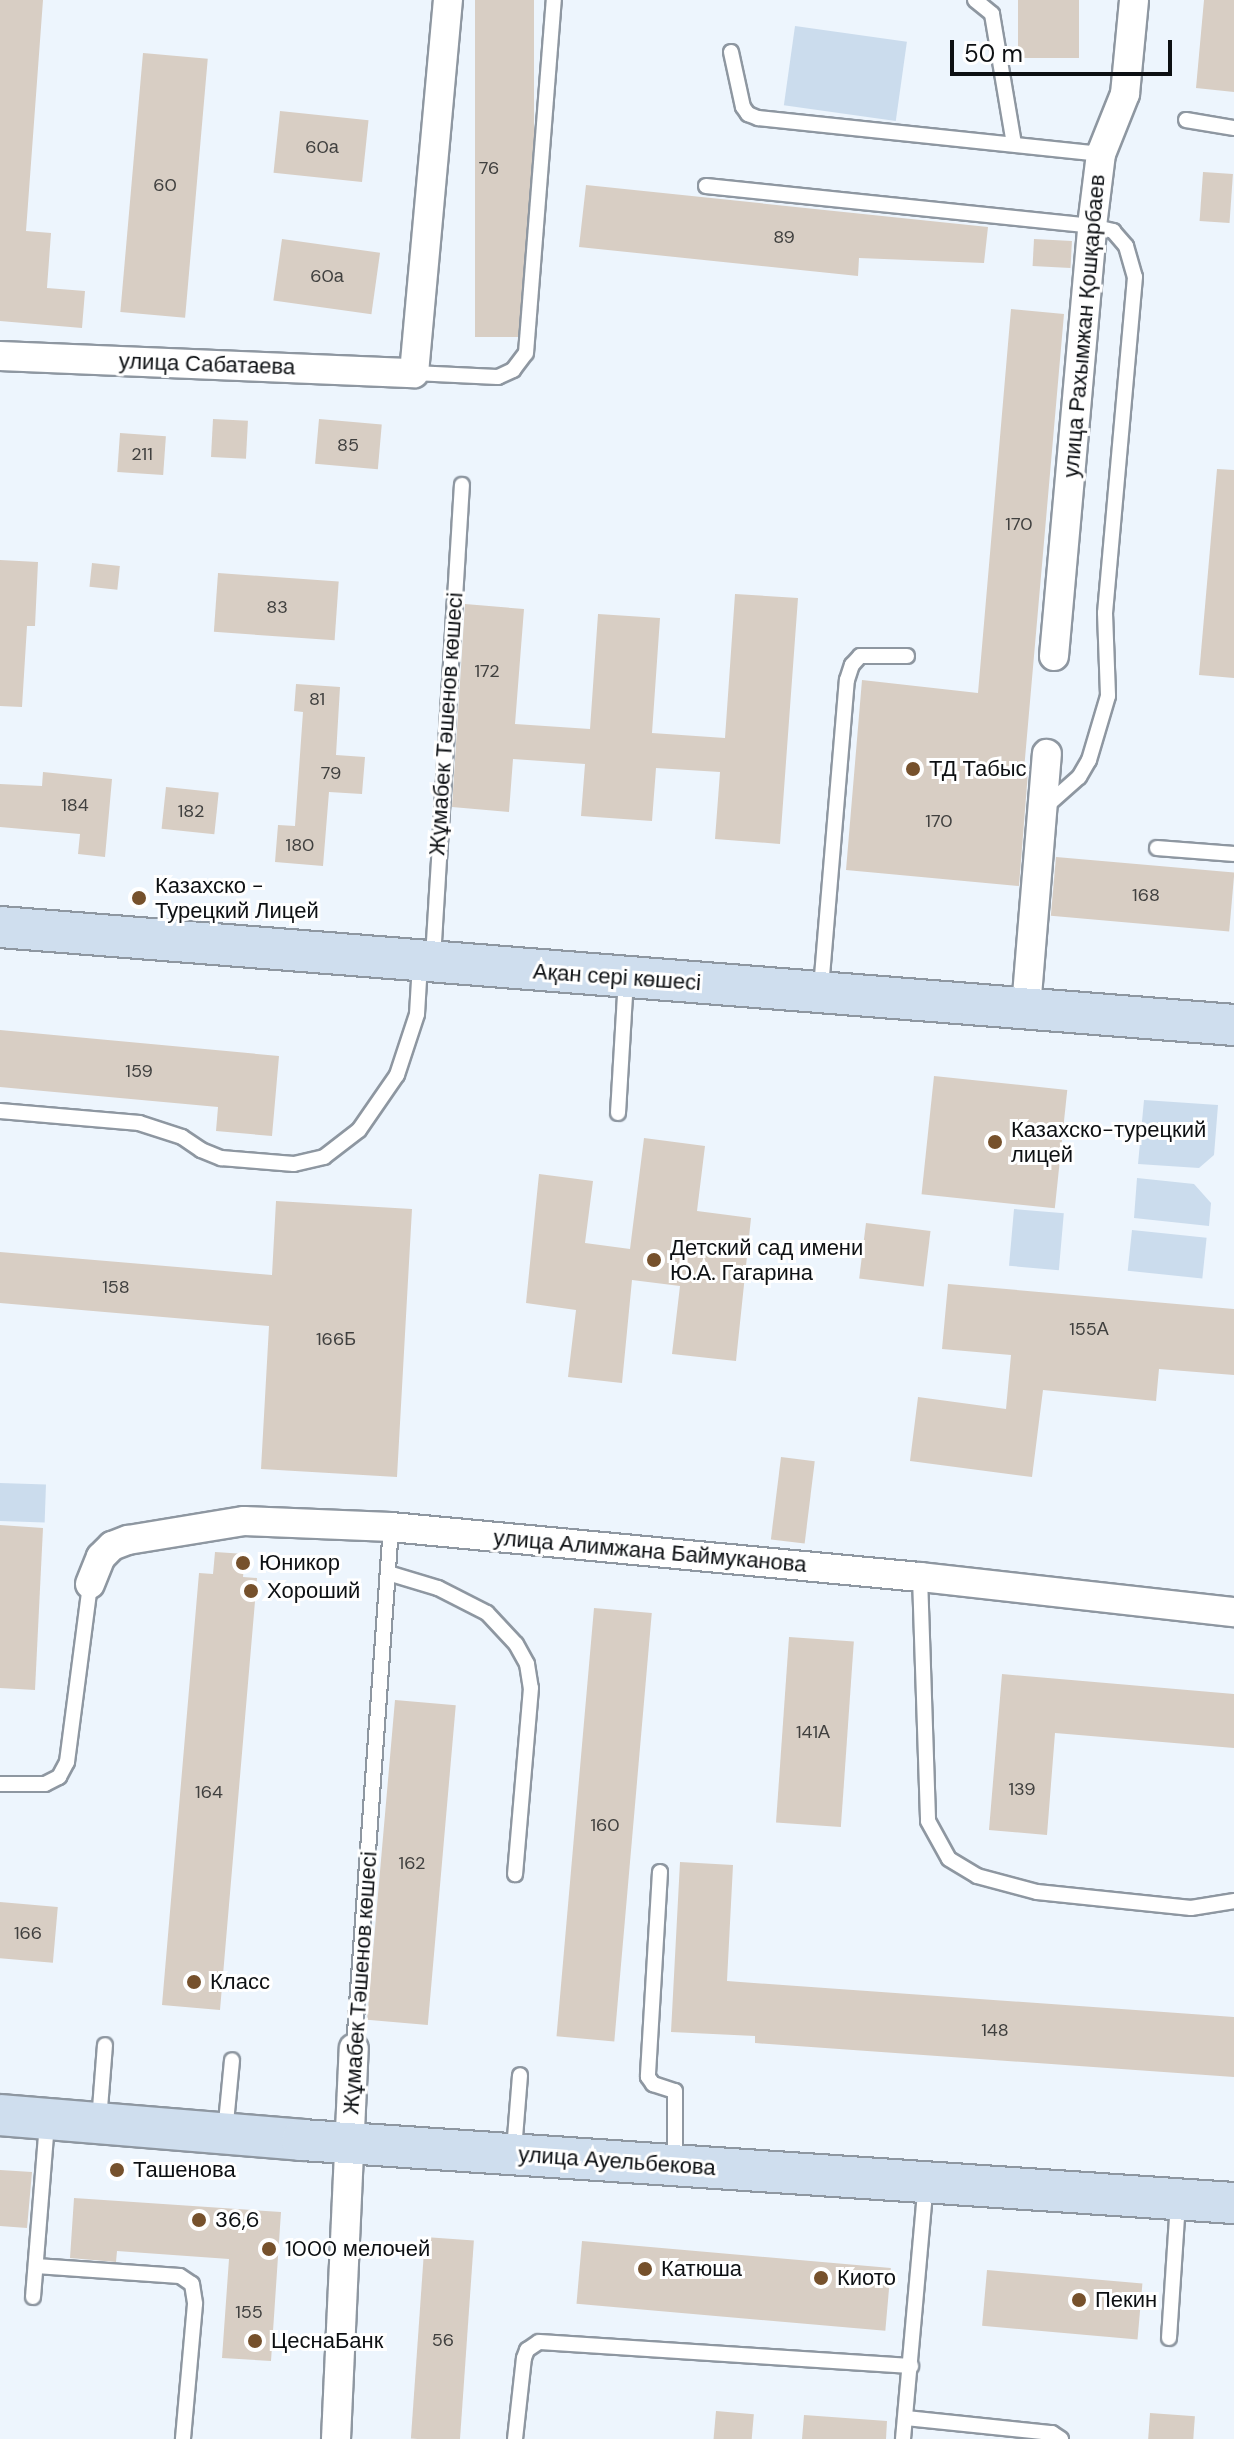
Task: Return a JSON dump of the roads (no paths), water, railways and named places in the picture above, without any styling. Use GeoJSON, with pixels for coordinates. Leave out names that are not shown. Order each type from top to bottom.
{"type":"FeatureCollection","features":[{"type":"Feature","properties":{"kind":"street"},"geometry":{"type":"LineString","coordinates":[[414,373],[448,0]]}},
{"type":"Feature","properties":{"kind":"street","name":"улица Рахымжан Қошқарбаев"},"geometry":{"type":"LineString","coordinates":[[1054,656],[1092,226],[1101,154],[1125,94],[1134,0]]}},
{"type":"Feature","properties":{"kind":"street","name":"улица Сабатаева"},"geometry":{"type":"LineString","coordinates":[[0,356],[414,373]]}},
{"type":"Feature","properties":{"kind":"street"},"geometry":{"type":"LineString","coordinates":[[1026,1008],[1047,754]]}},
{"type":"Feature","properties":{"kind":"street","name":"Ақан сері көшесі"},"geometry":{"type":"LineString","coordinates":[[0,927],[1234,1025]]}},
{"type":"Feature","properties":{"kind":"street","name":"улица Алимжана Баймуканова"},"geometry":{"type":"LineString","coordinates":[[90,1584],[101,1557],[112,1546],[128,1540],[244,1521],[391,1527],[920,1577],[1234,1612]]}},
{"type":"Feature","properties":{"kind":"street","name":"Жұмабек Тәшенов көшесі"},"geometry":{"type":"LineString","coordinates":[[336,2439],[354,2048]]}},
{"type":"Feature","properties":{"kind":"street","name":"улица Ауельбекова"},"geometry":{"type":"LineString","coordinates":[[0,2115],[514,2155],[1234,2203]]}},
{"type":"Feature","properties":{"kind":"lane"},"geometry":{"type":"LineString","coordinates":[[414,373],[498,377],[513,370],[526,353],[554,0]]}},
{"type":"Feature","properties":{"kind":"lane"},"geometry":{"type":"LineString","coordinates":[[975,0],[992,14],[1014,144]]}},
{"type":"Feature","properties":{"kind":"lane"},"geometry":{"type":"LineString","coordinates":[[731,52],[743,107],[748,114],[758,118],[1101,154]]}},
{"type":"Feature","properties":{"kind":"lane"},"geometry":{"type":"LineString","coordinates":[[1186,120],[1234,128]]}},
{"type":"Feature","properties":{"kind":"lane"},"geometry":{"type":"LineString","coordinates":[[706,186],[1092,226],[1113,231],[1126,246],[1135,277],[1105,613],[1108,696],[1097,738],[1079,777],[1040,811]]}},
{"type":"Feature","properties":{"kind":"lane","name":"Жұмабек Тәшенов көшесі"},"geometry":{"type":"LineString","coordinates":[[0,1111],[139,1123],[182,1137],[201,1150],[221,1158],[294,1164],[324,1157],[359,1130],[397,1075],[417,1014],[427,962],[462,485]]}},
{"type":"Feature","properties":{"kind":"lane"},"geometry":{"type":"LineString","coordinates":[[820,992],[847,680],[852,665],[860,656],[907,656]]}},
{"type":"Feature","properties":{"kind":"lane"},"geometry":{"type":"LineString","coordinates":[[1157,848],[1234,854]]}},
{"type":"Feature","properties":{"kind":"lane"},"geometry":{"type":"LineString","coordinates":[[618,1113],[626,977]]}},
{"type":"Feature","properties":{"kind":"lane","name":"Жұмабек Тәшенов көшесі"},"geometry":{"type":"LineString","coordinates":[[354,2048],[391,1527]]}},
{"type":"Feature","properties":{"kind":"lane"},"geometry":{"type":"LineString","coordinates":[[388,1573],[438,1588],[487,1613],[516,1644],[527,1664],[531,1688],[515,1874]]}},
{"type":"Feature","properties":{"kind":"lane"},"geometry":{"type":"LineString","coordinates":[[920,1577],[928,1821],[949,1859],[977,1876],[1037,1892],[1191,1908],[1234,1901]]}},
{"type":"Feature","properties":{"kind":"lane"},"geometry":{"type":"LineString","coordinates":[[0,1784],[45,1784],[59,1777],[67,1762],[90,1584]]}},
{"type":"Feature","properties":{"kind":"lane"},"geometry":{"type":"LineString","coordinates":[[660,1872],[648,2077],[653,2084],[675,2091],[675,2164]]}},
{"type":"Feature","properties":{"kind":"lane"},"geometry":{"type":"LineString","coordinates":[[99,2122],[105,2045]]}},
{"type":"Feature","properties":{"kind":"lane"},"geometry":{"type":"LineString","coordinates":[[225,2133],[232,2060]]}},
{"type":"Feature","properties":{"kind":"lane"},"geometry":{"type":"LineString","coordinates":[[514,2155],[520,2075]]}},
{"type":"Feature","properties":{"kind":"lane"},"geometry":{"type":"LineString","coordinates":[[33,2297],[47,2118]]}},
{"type":"Feature","properties":{"kind":"lane"},"geometry":{"type":"LineString","coordinates":[[903,2439],[926,2183]]}},
{"type":"Feature","properties":{"kind":"lane"},"geometry":{"type":"LineString","coordinates":[[1169,2338],[1178,2199]]}},
{"type":"Feature","properties":{"kind":"lane"},"geometry":{"type":"LineString","coordinates":[[36,2266],[180,2276],[192,2284],[195,2304],[183,2439]]}},
{"type":"Feature","properties":{"kind":"lane"},"geometry":{"type":"LineString","coordinates":[[515,2439],[524,2358],[527,2350],[539,2342],[911,2366]]}},
{"type":"Feature","properties":{"kind":"lane"},"geometry":{"type":"LineString","coordinates":[[906,2418],[1052,2433],[1061,2439]]}},
{"type":"Feature","properties":{"kind":"place","name":"ТД Табыс"},"geometry":{"type":"Point","coordinates":[913,769]}},
{"type":"Feature","properties":{"kind":"place","name":"Казахско - Турецкий Лицей"},"geometry":{"type":"Point","coordinates":[139,898]}},
{"type":"Feature","properties":{"kind":"place","name":"Казахско-турецкий лицей"},"geometry":{"type":"Point","coordinates":[995,1142]}},
{"type":"Feature","properties":{"kind":"place","name":"Детский сад имени Ю.А. Гагарина"},"geometry":{"type":"Point","coordinates":[654,1260]}},
{"type":"Feature","properties":{"kind":"place","name":"Юникор"},"geometry":{"type":"Point","coordinates":[243,1563]}},
{"type":"Feature","properties":{"kind":"place","name":"Хороший"},"geometry":{"type":"Point","coordinates":[251,1591]}},
{"type":"Feature","properties":{"kind":"place","name":"Класс"},"geometry":{"type":"Point","coordinates":[194,1982]}},
{"type":"Feature","properties":{"kind":"place","name":"Ташенова"},"geometry":{"type":"Point","coordinates":[117,2170]}},
{"type":"Feature","properties":{"kind":"place","name":"36,6"},"geometry":{"type":"Point","coordinates":[199,2220]}},
{"type":"Feature","properties":{"kind":"place","name":"1000 мелочей"},"geometry":{"type":"Point","coordinates":[269,2249]}},
{"type":"Feature","properties":{"kind":"place","name":"Катюша"},"geometry":{"type":"Point","coordinates":[645,2269]}},
{"type":"Feature","properties":{"kind":"place","name":"Киото"},"geometry":{"type":"Point","coordinates":[821,2278]}},
{"type":"Feature","properties":{"kind":"place","name":"Пекин"},"geometry":{"type":"Point","coordinates":[1079,2300]}},
{"type":"Feature","properties":{"kind":"place","name":"ЦеснаБанк"},"geometry":{"type":"Point","coordinates":[255,2341]}}]}
